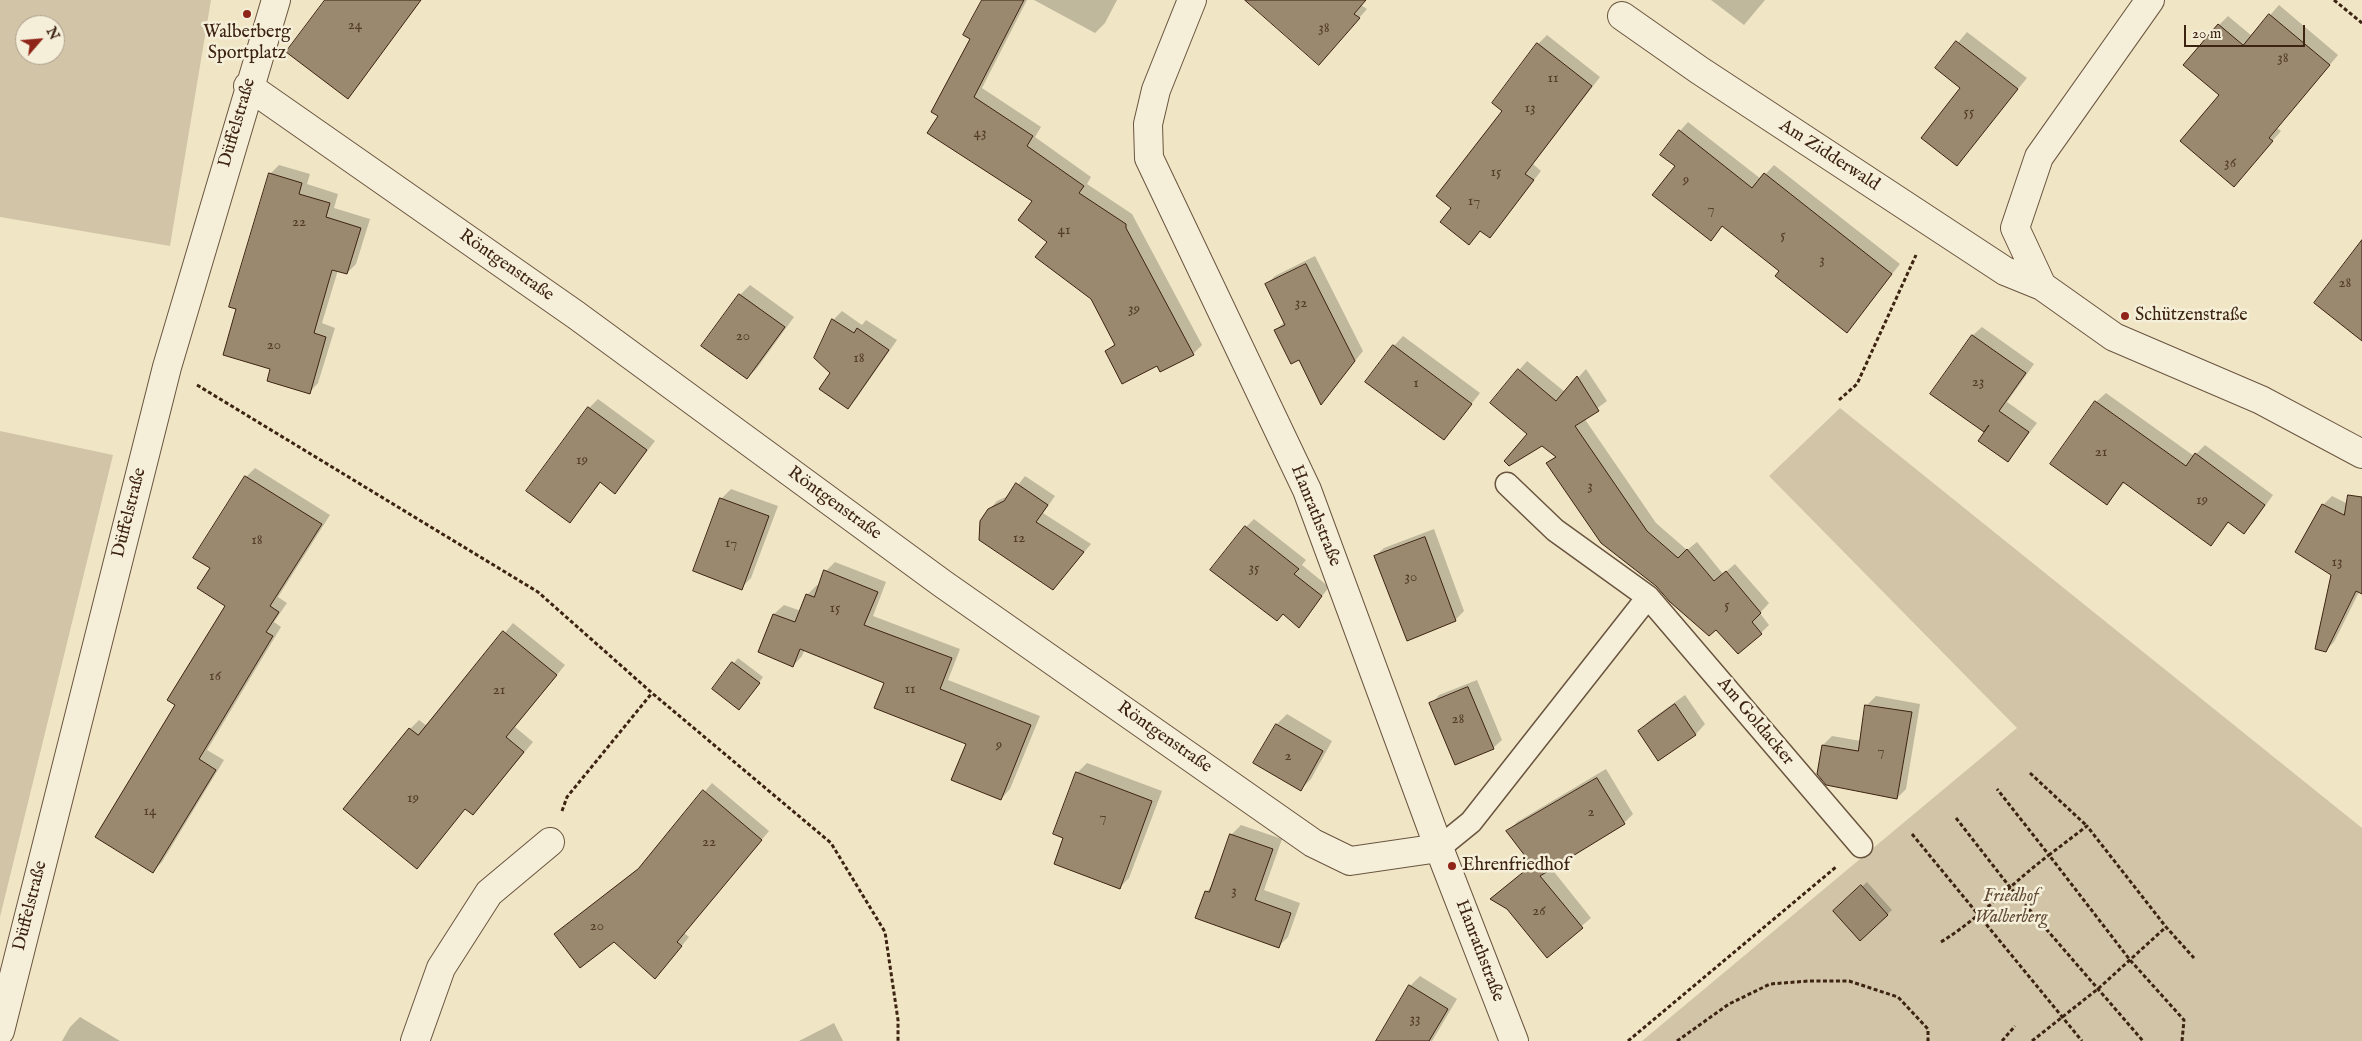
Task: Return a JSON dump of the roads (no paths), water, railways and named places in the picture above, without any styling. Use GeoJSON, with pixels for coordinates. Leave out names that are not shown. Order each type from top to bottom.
{"type":"FeatureCollection","features":[{"type":"Feature","properties":{"kind":"street","name":"Düffelstraße"},"geometry":{"type":"LineString","coordinates":[[0,1031],[167,367],[248,86],[276,0]]}},
{"type":"Feature","properties":{"kind":"street","name":"Hanrathstraße"},"geometry":{"type":"LineString","coordinates":[[1192,0],[1156,90],[1148,124],[1149,158],[1307,490],[1439,848],[1514,1041]]}},
{"type":"Feature","properties":{"kind":"street"},"geometry":{"type":"LineString","coordinates":[[2150,0],[2039,157],[2015,228],[2042,286],[2114,337],[2261,400],[2362,454]]}},
{"type":"Feature","properties":{"kind":"street","name":"Am Zidderwald"},"geometry":{"type":"LineString","coordinates":[[1622,16],[1699,70],[2005,271],[2042,286]]}},
{"type":"Feature","properties":{"kind":"street","name":"Röntgenstraße"},"geometry":{"type":"LineString","coordinates":[[248,86],[576,315],[951,589],[1314,843],[1350,861],[1439,848]]}},
{"type":"Feature","properties":{"kind":"street"},"geometry":{"type":"LineString","coordinates":[[415,1041],[441,968],[488,893],[550,842]]}},
{"type":"Feature","properties":{"kind":"lane","name":"Am Goldacker"},"geometry":{"type":"LineString","coordinates":[[1507,484],[1555,530],[1648,597],[1861,846]]}},
{"type":"Feature","properties":{"kind":"lane"},"geometry":{"type":"LineString","coordinates":[[1439,848],[1470,822],[1648,597]]}},
{"type":"Feature","properties":{"kind":"place","name":"Walberberg Sportplatz"},"geometry":{"type":"Point","coordinates":[247,14]}},
{"type":"Feature","properties":{"kind":"place","name":"Schützenstraße"},"geometry":{"type":"Point","coordinates":[2125,316]}},
{"type":"Feature","properties":{"kind":"place","name":"Ehrenfriedhof"},"geometry":{"type":"Point","coordinates":[1452,866]}},
{"type":"Feature","properties":{"kind":"park label","name":"Friedhof Walberberg"},"geometry":{"type":"Point","coordinates":[2011,908]}}]}
